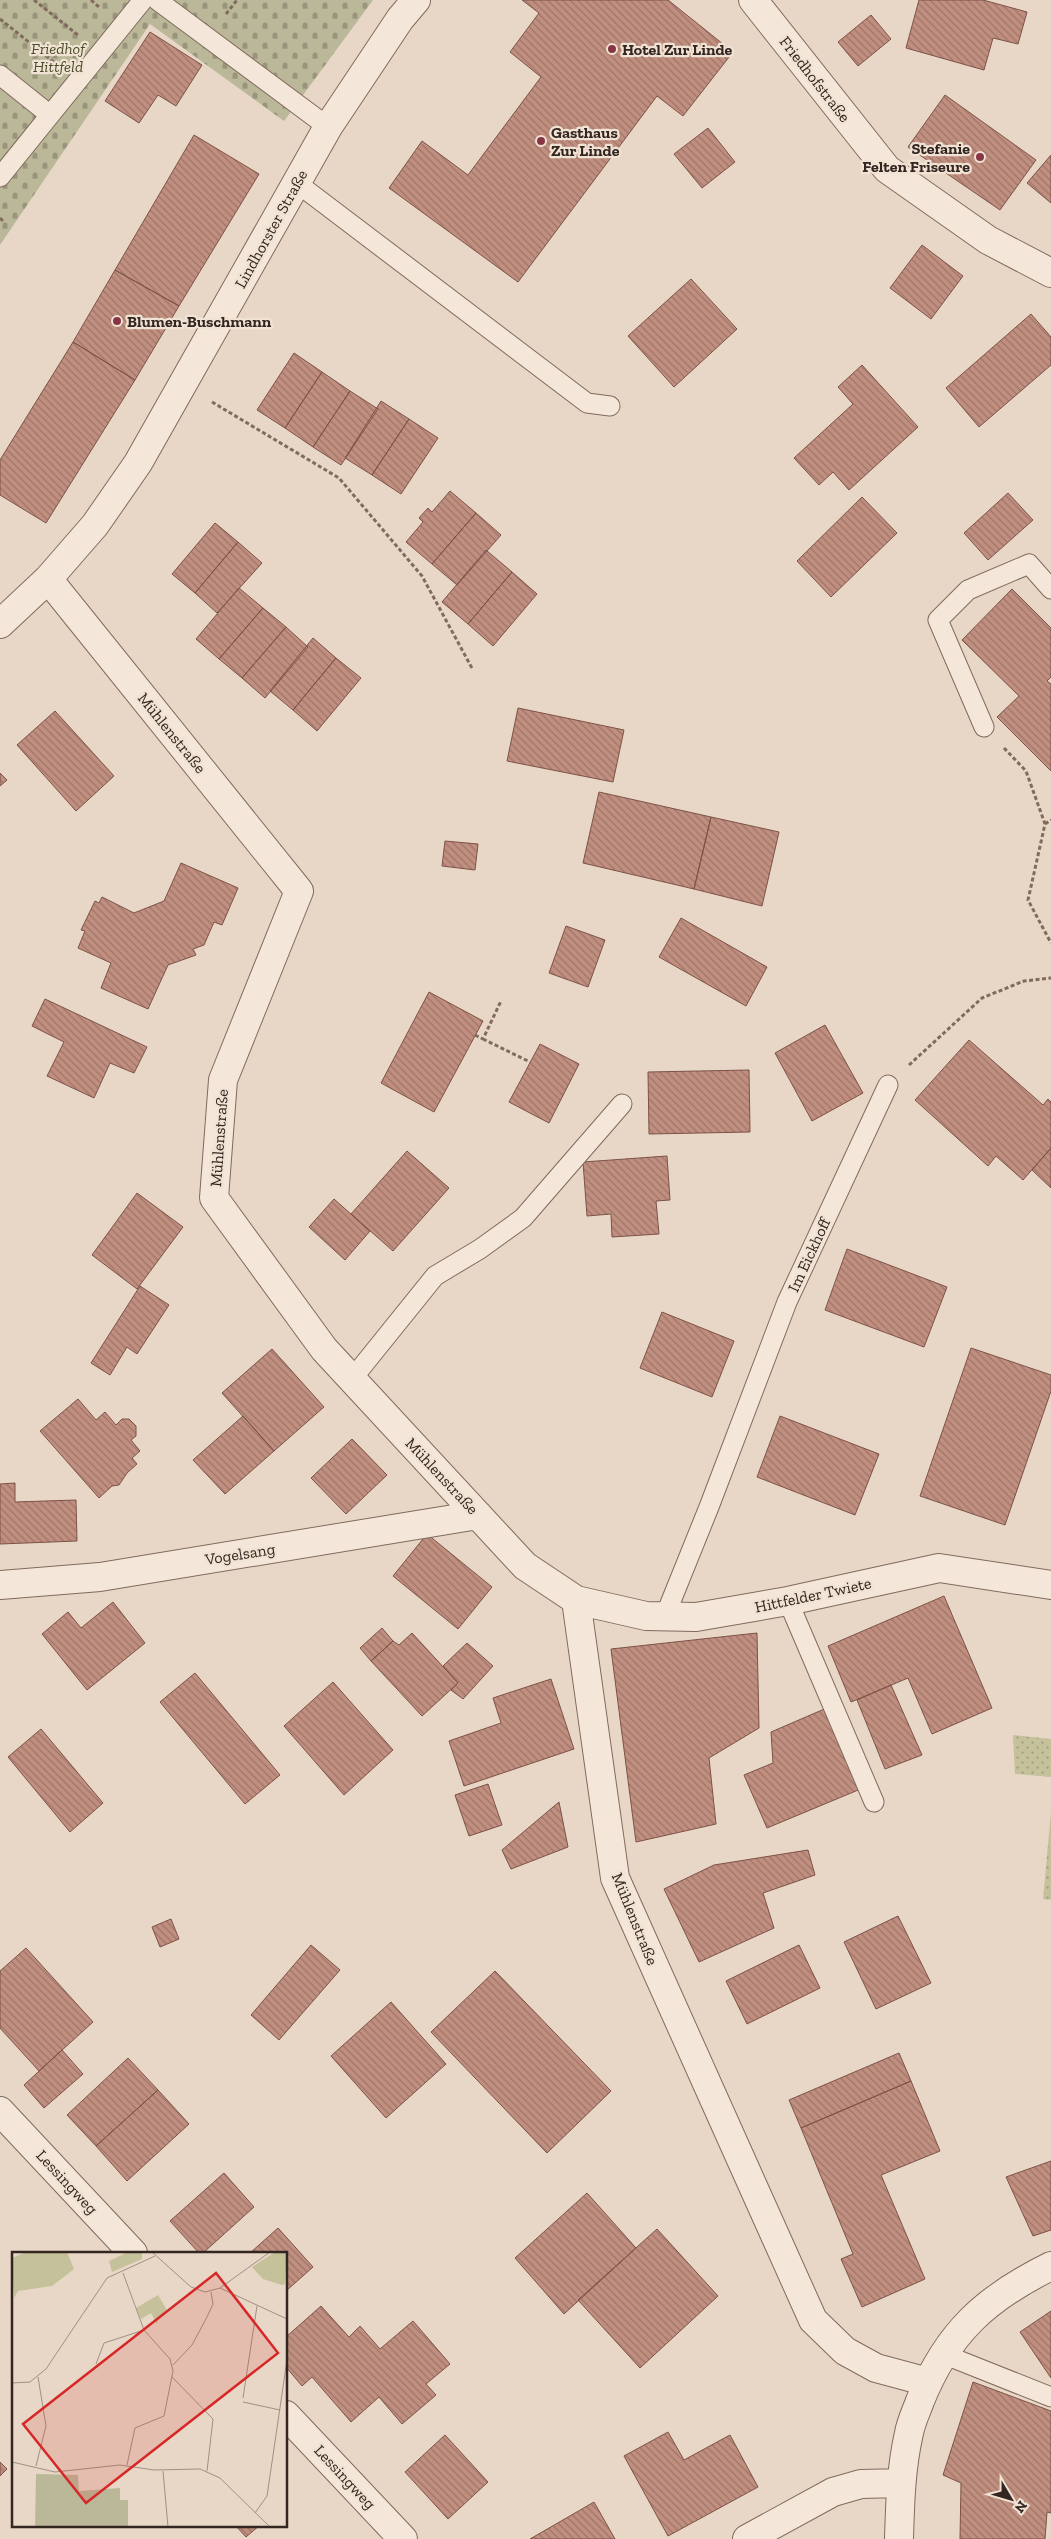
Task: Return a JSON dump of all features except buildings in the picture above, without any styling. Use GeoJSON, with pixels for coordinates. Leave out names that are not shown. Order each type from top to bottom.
{"type":"FeatureCollection","features":[{"type":"Feature","properties":{"kind":"street","name":"Lindhorster Straße"},"geometry":{"type":"LineString","coordinates":[[0,624],[48,579],[96,525],[138,463],[328,128],[400,19],[416,0]]}},
{"type":"Feature","properties":{"kind":"street","name":"Friedhofstraße"},"geometry":{"type":"LineString","coordinates":[[753,0],[887,169],[988,240],[1051,273]]}},
{"type":"Feature","properties":{"kind":"street","name":"Mühlenstraße"},"geometry":{"type":"LineString","coordinates":[[48,579],[299,891],[223,1080],[214,1198],[324,1349],[525,1566],[576,1600],[615,1878],[813,2320],[845,2351],[876,2368],[928,2382]]}},
{"type":"Feature","properties":{"kind":"street","name":"Vogelsang"},"geometry":{"type":"LineString","coordinates":[[0,1585],[100,1577],[478,1515]]}},
{"type":"Feature","properties":{"kind":"street","name":"Hittfelder Twiete"},"geometry":{"type":"LineString","coordinates":[[576,1600],[646,1616],[696,1617],[788,1601],[939,1568],[1049,1579]]}},
{"type":"Feature","properties":{"kind":"street","name":"Lessingweg"},"geometry":{"type":"LineString","coordinates":[[0,2111],[132,2252]]}},
{"type":"Feature","properties":{"kind":"street"},"geometry":{"type":"LineString","coordinates":[[899,2539],[901,2483],[909,2431],[928,2382],[943,2354],[971,2320],[1004,2292],[1051,2266]]}},
{"type":"Feature","properties":{"kind":"street","name":"Lessingweg"},"geometry":{"type":"LineString","coordinates":[[288,2417],[403,2539]]}},
{"type":"Feature","properties":{"kind":"street"},"geometry":{"type":"LineString","coordinates":[[747,2539],[833,2492],[861,2484],[901,2483]]}},
{"type":"Feature","properties":{"kind":"lane"},"geometry":{"type":"LineString","coordinates":[[0,176],[143,0]]}},
{"type":"Feature","properties":{"kind":"lane"},"geometry":{"type":"LineString","coordinates":[[157,0],[328,128]]}},
{"type":"Feature","properties":{"kind":"lane"},"geometry":{"type":"LineString","coordinates":[[0,75],[50,115]]}},
{"type":"Feature","properties":{"kind":"lane"},"geometry":{"type":"LineString","coordinates":[[297,183],[587,403],[610,406]]}},
{"type":"Feature","properties":{"kind":"lane"},"geometry":{"type":"LineString","coordinates":[[984,727],[938,620],[968,590],[1029,564],[1051,589]]}},
{"type":"Feature","properties":{"kind":"lane","name":"Im Eickhoff"},"geometry":{"type":"LineString","coordinates":[[664,1616],[710,1507],[787,1302],[888,1084]]}},
{"type":"Feature","properties":{"kind":"lane"},"geometry":{"type":"LineString","coordinates":[[352,1379],[435,1276],[480,1249],[523,1218],[622,1104]]}},
{"type":"Feature","properties":{"kind":"lane"},"geometry":{"type":"LineString","coordinates":[[788,1601],[874,1802]]}},
{"type":"Feature","properties":{"kind":"lane"},"geometry":{"type":"LineString","coordinates":[[943,2354],[1051,2397]]}},
{"type":"Feature","properties":{"kind":"path"},"geometry":{"type":"LineString","coordinates":[[34,0],[100,53]]}},
{"type":"Feature","properties":{"kind":"path"},"geometry":{"type":"LineString","coordinates":[[0,19],[78,80]]}},
{"type":"Feature","properties":{"kind":"path"},"geometry":{"type":"LineString","coordinates":[[184,384],[339,478],[422,576],[473,670]]}},
{"type":"Feature","properties":{"kind":"path"},"geometry":{"type":"LineString","coordinates":[[984,727],[1026,771],[1045,824],[1028,900],[1051,943]]}},
{"type":"Feature","properties":{"kind":"path"},"geometry":{"type":"LineString","coordinates":[[1045,824],[1051,820]]}},
{"type":"Feature","properties":{"kind":"path"},"geometry":{"type":"LineString","coordinates":[[888,1084],[982,998],[1024,981],[1051,978]]}},
{"type":"Feature","properties":{"kind":"path"},"geometry":{"type":"LineString","coordinates":[[483,1039],[501,1001]]}},
{"type":"Feature","properties":{"kind":"path"},"geometry":{"type":"LineString","coordinates":[[475,1035],[530,1062]]}},
{"type":"Feature","properties":{"kind":"shaded area"},"geometry":{"type":"Polygon","coordinates":[[[1013,1735],[1051,1739],[1051,1777],[1015,1774],[1013,1735]]]}},
{"type":"Feature","properties":{"kind":"shaded area"},"geometry":{"type":"Polygon","coordinates":[[[1051,1812],[1051,1900],[1043,1899],[1051,1812]]]}},
{"type":"Feature","properties":{"kind":"green space","name":"Friedhof Hittfeld"},"geometry":{"type":"Polygon","coordinates":[[[0,0],[373,0],[284,121],[150,24],[0,245],[0,0]]]}},
{"type":"Feature","properties":{"kind":"place","name":"Hotel Zur Linde"},"geometry":{"type":"Point","coordinates":[612,49]}},
{"type":"Feature","properties":{"kind":"place","name":"Gasthaus Zur Linde"},"geometry":{"type":"Point","coordinates":[541,141]}},
{"type":"Feature","properties":{"kind":"place","name":"Stefanie Felten Friseure"},"geometry":{"type":"Point","coordinates":[980,157]}},
{"type":"Feature","properties":{"kind":"place","name":"Blumen-Buschmann"},"geometry":{"type":"Point","coordinates":[117,321]}}]}
